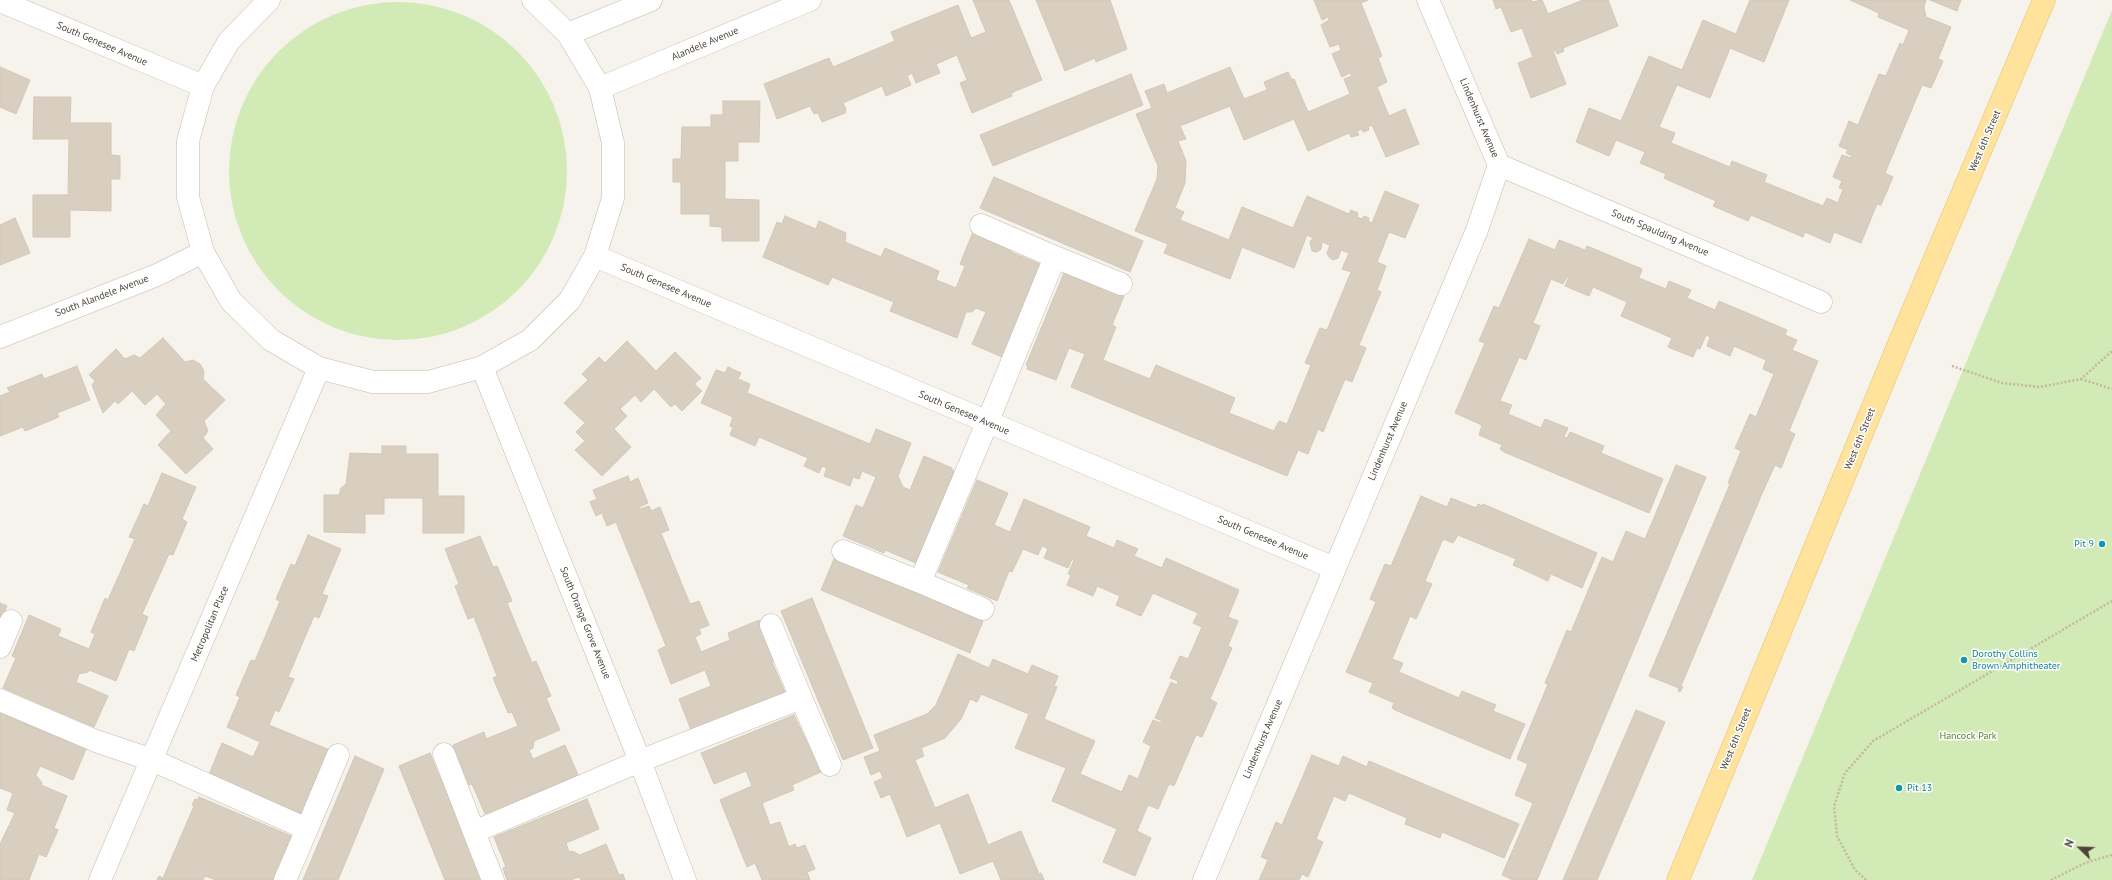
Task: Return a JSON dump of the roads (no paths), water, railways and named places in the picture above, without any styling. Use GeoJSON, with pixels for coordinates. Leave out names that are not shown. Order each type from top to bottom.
{"type":"FeatureCollection","features":[{"type":"Feature","properties":{"kind":"main road","name":"West 6th Street"},"geometry":{"type":"LineString","coordinates":[[1678,880],[1900,341],[2043,0]]}},
{"type":"Feature","properties":{"kind":"street"},"geometry":{"type":"LineString","coordinates":[[269,0],[229,41],[203,86],[188,141],[188,197],[203,252],[231,301],[270,340],[319,368],[373,382],[428,382],[482,367],[530,340],[570,300],[595,256],[613,198],[613,143],[600,88],[568,34],[533,0]]}},
{"type":"Feature","properties":{"kind":"street"},"geometry":{"type":"LineString","coordinates":[[568,34],[651,0]]}},
{"type":"Feature","properties":{"kind":"street","name":"Alandele Avenue"},"geometry":{"type":"LineString","coordinates":[[600,88],[810,0]]}},
{"type":"Feature","properties":{"kind":"street","name":"Lindenhurst Avenue"},"geometry":{"type":"LineString","coordinates":[[1204,880],[1477,230],[1499,165],[1428,0]]}},
{"type":"Feature","properties":{"kind":"street","name":"South Genesee Avenue"},"geometry":{"type":"LineString","coordinates":[[0,1],[203,86]]}},
{"type":"Feature","properties":{"kind":"street","name":"South Spaulding Avenue"},"geometry":{"type":"LineString","coordinates":[[1499,165],[1821,302]]}},
{"type":"Feature","properties":{"kind":"street"},"geometry":{"type":"LineString","coordinates":[[981,225],[1121,284]]}},
{"type":"Feature","properties":{"kind":"street","name":"South Alandele Avenue"},"geometry":{"type":"LineString","coordinates":[[0,337],[156,275],[203,252]]}},
{"type":"Feature","properties":{"kind":"street","name":"South Genesee Avenue"},"geometry":{"type":"LineString","coordinates":[[595,256],[1334,568]]}},
{"type":"Feature","properties":{"kind":"street"},"geometry":{"type":"LineString","coordinates":[[920,582],[988,423],[1055,257]]}},
{"type":"Feature","properties":{"kind":"street","name":"South Orange Grove Avenue"},"geometry":{"type":"LineString","coordinates":[[482,367],[640,761],[685,880]]}},
{"type":"Feature","properties":{"kind":"street","name":"Metropolitan Place"},"geometry":{"type":"LineString","coordinates":[[100,880],[319,368]]}},
{"type":"Feature","properties":{"kind":"street"},"geometry":{"type":"LineString","coordinates":[[844,551],[983,609]]}},
{"type":"Feature","properties":{"kind":"street"},"geometry":{"type":"LineString","coordinates":[[0,647],[11,621]]}},
{"type":"Feature","properties":{"kind":"street"},"geometry":{"type":"LineString","coordinates":[[771,625],[830,764]]}},
{"type":"Feature","properties":{"kind":"street"},"geometry":{"type":"LineString","coordinates":[[474,832],[640,761],[801,698]]}},
{"type":"Feature","properties":{"kind":"street"},"geometry":{"type":"LineString","coordinates":[[0,700],[96,741],[152,760],[306,829]]}},
{"type":"Feature","properties":{"kind":"street"},"geometry":{"type":"LineString","coordinates":[[444,754],[493,880]]}},
{"type":"Feature","properties":{"kind":"street"},"geometry":{"type":"LineString","coordinates":[[285,880],[338,755]]}},
{"type":"Feature","properties":{"kind":"place","name":"Pit 9"},"geometry":{"type":"Point","coordinates":[2102,544]}},
{"type":"Feature","properties":{"kind":"place","name":"Dorothy Collins Brown Amphitheater"},"geometry":{"type":"Point","coordinates":[1964,660]}},
{"type":"Feature","properties":{"kind":"place","name":"Pit 13"},"geometry":{"type":"Point","coordinates":[1899,788]}},
{"type":"Feature","properties":{"kind":"park label","name":"Hancock Park"},"geometry":{"type":"Point","coordinates":[1968,736]}}]}
